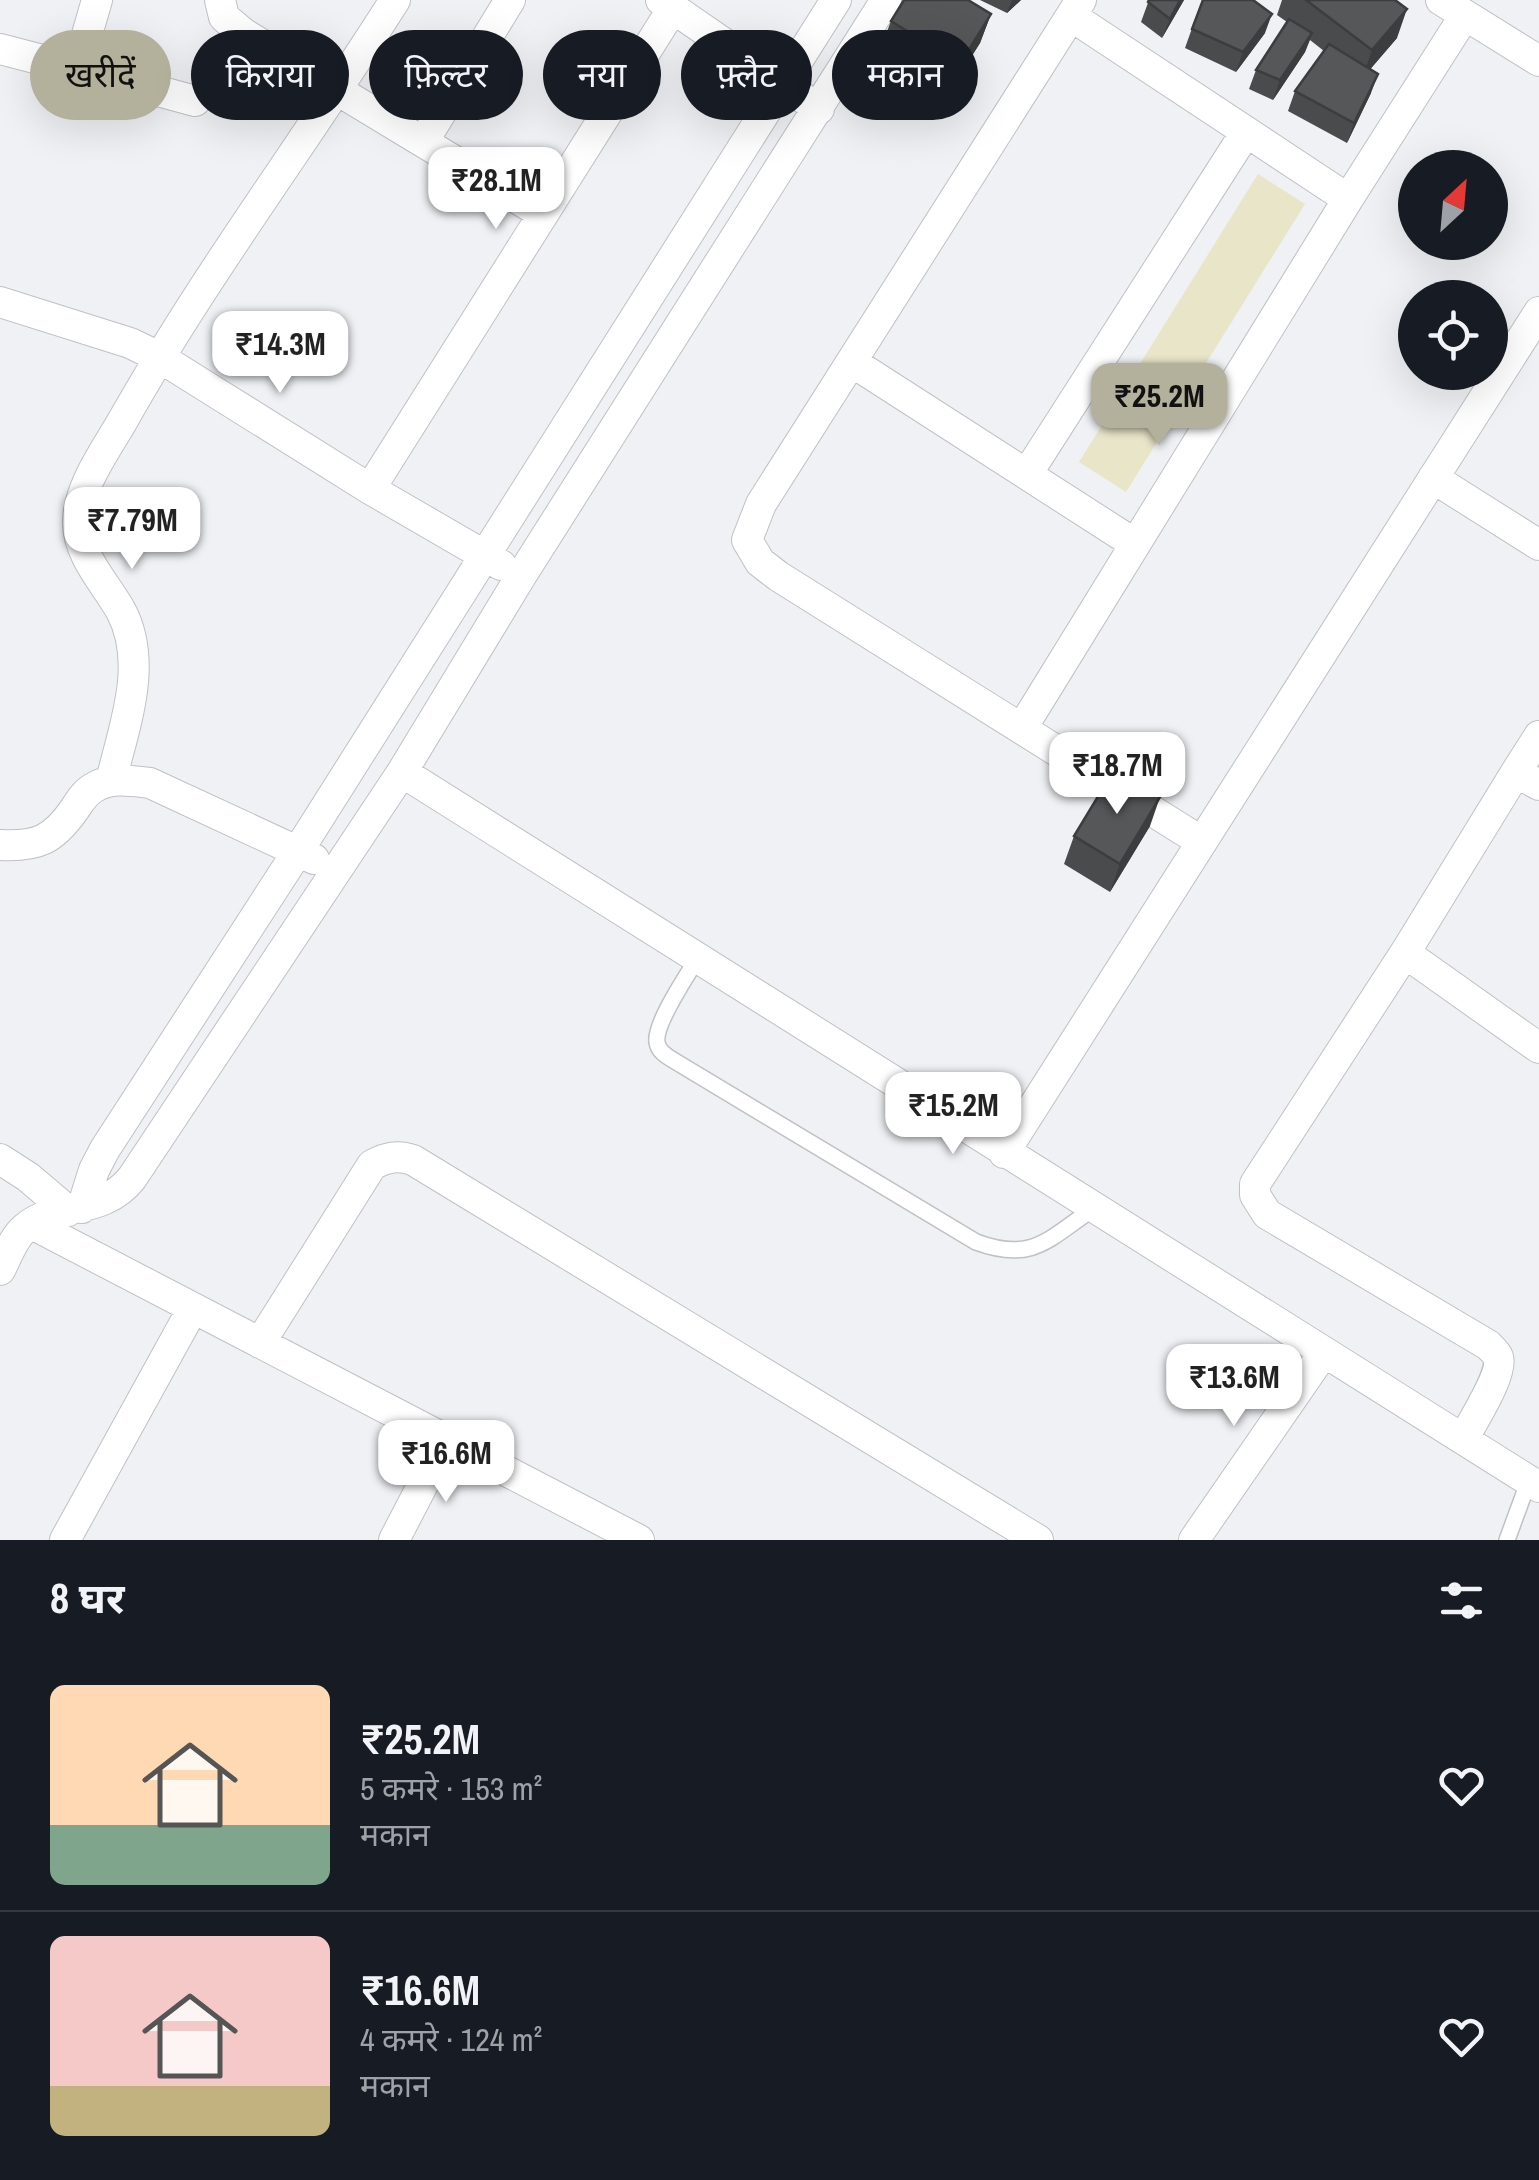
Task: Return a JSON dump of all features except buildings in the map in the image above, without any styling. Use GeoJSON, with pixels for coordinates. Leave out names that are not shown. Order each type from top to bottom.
{"type":"FeatureCollection","features":[{"type":"Feature","properties":{"kind":"street"},"geometry":{"type":"LineString","coordinates":[[89,30],[97,0]]}},
{"type":"Feature","properties":{"kind":"street"},"geometry":{"type":"LineString","coordinates":[[220,0],[224,17],[239,30]]}},
{"type":"Feature","properties":{"kind":"street"},"geometry":{"type":"LineString","coordinates":[[349,72],[395,0]]}},
{"type":"Feature","properties":{"kind":"street"},"geometry":{"type":"LineString","coordinates":[[423,142],[510,0]]}},
{"type":"Feature","properties":{"kind":"street"},"geometry":{"type":"LineString","coordinates":[[812,37],[836,0]]}},
{"type":"Feature","properties":{"kind":"street"},"geometry":{"type":"LineString","coordinates":[[0,1270],[20,1233],[32,1224],[108,1199],[132,1178],[402,772],[521,576],[886,0]]}},
{"type":"Feature","properties":{"kind":"street"},"geometry":{"type":"LineString","coordinates":[[370,489],[542,214],[667,4],[705,30]]}},
{"type":"Feature","properties":{"kind":"street"},"geometry":{"type":"LineString","coordinates":[[1202,842],[778,576],[760,562],[746,540],[761,504],[1076,8],[1246,132],[1348,199]]}},
{"type":"Feature","properties":{"kind":"street"},"geometry":{"type":"LineString","coordinates":[[1022,728],[1348,199],[1453,8],[1539,60]]}},
{"type":"Feature","properties":{"kind":"street"},"geometry":{"type":"LineString","coordinates":[[0,49],[30,57]]}},
{"type":"Feature","properties":{"kind":"street"},"geometry":{"type":"LineString","coordinates":[[349,98],[542,214]]}},
{"type":"Feature","properties":{"kind":"street"},"geometry":{"type":"LineString","coordinates":[[812,104],[819,109]]}},
{"type":"Feature","properties":{"kind":"street"},"geometry":{"type":"LineString","coordinates":[[111,781],[136,667],[122,612],[84,552],[78,524],[82,499],[159,357],[318,120]]}},
{"type":"Feature","properties":{"kind":"street"},"geometry":{"type":"LineString","coordinates":[[75,1210],[106,1150],[759,120]]}},
{"type":"Feature","properties":{"kind":"street"},"geometry":{"type":"LineString","coordinates":[[1027,474],[1246,132]]}},
{"type":"Feature","properties":{"kind":"street"},"geometry":{"type":"LineString","coordinates":[[0,302],[130,343],[159,357],[370,489],[521,576]]}},
{"type":"Feature","properties":{"kind":"street"},"geometry":{"type":"LineString","coordinates":[[1004,1153],[1539,312]]}},
{"type":"Feature","properties":{"kind":"street"},"geometry":{"type":"LineString","coordinates":[[852,362],[1136,544]]}},
{"type":"Feature","properties":{"kind":"street"},"geometry":{"type":"LineString","coordinates":[[1433,478],[1539,545]]}},
{"type":"Feature","properties":{"kind":"street"},"geometry":{"type":"LineString","coordinates":[[1464,1438],[1497,1373],[1499,1359],[1495,1352],[1267,1214],[1255,1195],[1260,1173],[1405,953],[1528,779],[1539,736]]}},
{"type":"Feature","properties":{"kind":"street"},"geometry":{"type":"LineString","coordinates":[[402,772],[1534,1484]]}},
{"type":"Feature","properties":{"kind":"street"},"geometry":{"type":"LineString","coordinates":[[0,846],[26,845],[54,834],[83,796],[95,787],[111,781],[150,783],[336,870]]}},
{"type":"Feature","properties":{"kind":"street"},"geometry":{"type":"LineString","coordinates":[[1405,953],[1539,1048]]}},
{"type":"Feature","properties":{"kind":"street"},"geometry":{"type":"LineString","coordinates":[[260,1344],[372,1165],[386,1157],[402,1156],[1038,1540]]}},
{"type":"Feature","properties":{"kind":"street"},"geometry":{"type":"LineString","coordinates":[[0,1159],[75,1210]]}},
{"type":"Feature","properties":{"kind":"street"},"geometry":{"type":"LineString","coordinates":[[32,1224],[639,1540]]}},
{"type":"Feature","properties":{"kind":"street"},"geometry":{"type":"LineString","coordinates":[[65,1540],[193,1308]]}},
{"type":"Feature","properties":{"kind":"street"},"geometry":{"type":"LineString","coordinates":[[1194,1540],[1324,1352]]}},
{"type":"Feature","properties":{"kind":"street"},"geometry":{"type":"LineString","coordinates":[[394,1540],[445,1442]]}},
{"type":"Feature","properties":{"kind":"lane"},"geometry":{"type":"LineString","coordinates":[[697,959],[658,1029],[661,1052],[673,1060],[976,1242],[996,1250],[1012,1253],[1032,1249],[1093,1208]]}},
{"type":"Feature","properties":{"kind":"lane"},"geometry":{"type":"LineString","coordinates":[[1507,1540],[1534,1484]]}},
{"type":"Feature","properties":{"kind":"shaded area"},"geometry":{"type":"Polygon","coordinates":[[[1258,174],[1305,204],[1126,492],[1079,462],[1258,174]]]}}]}
